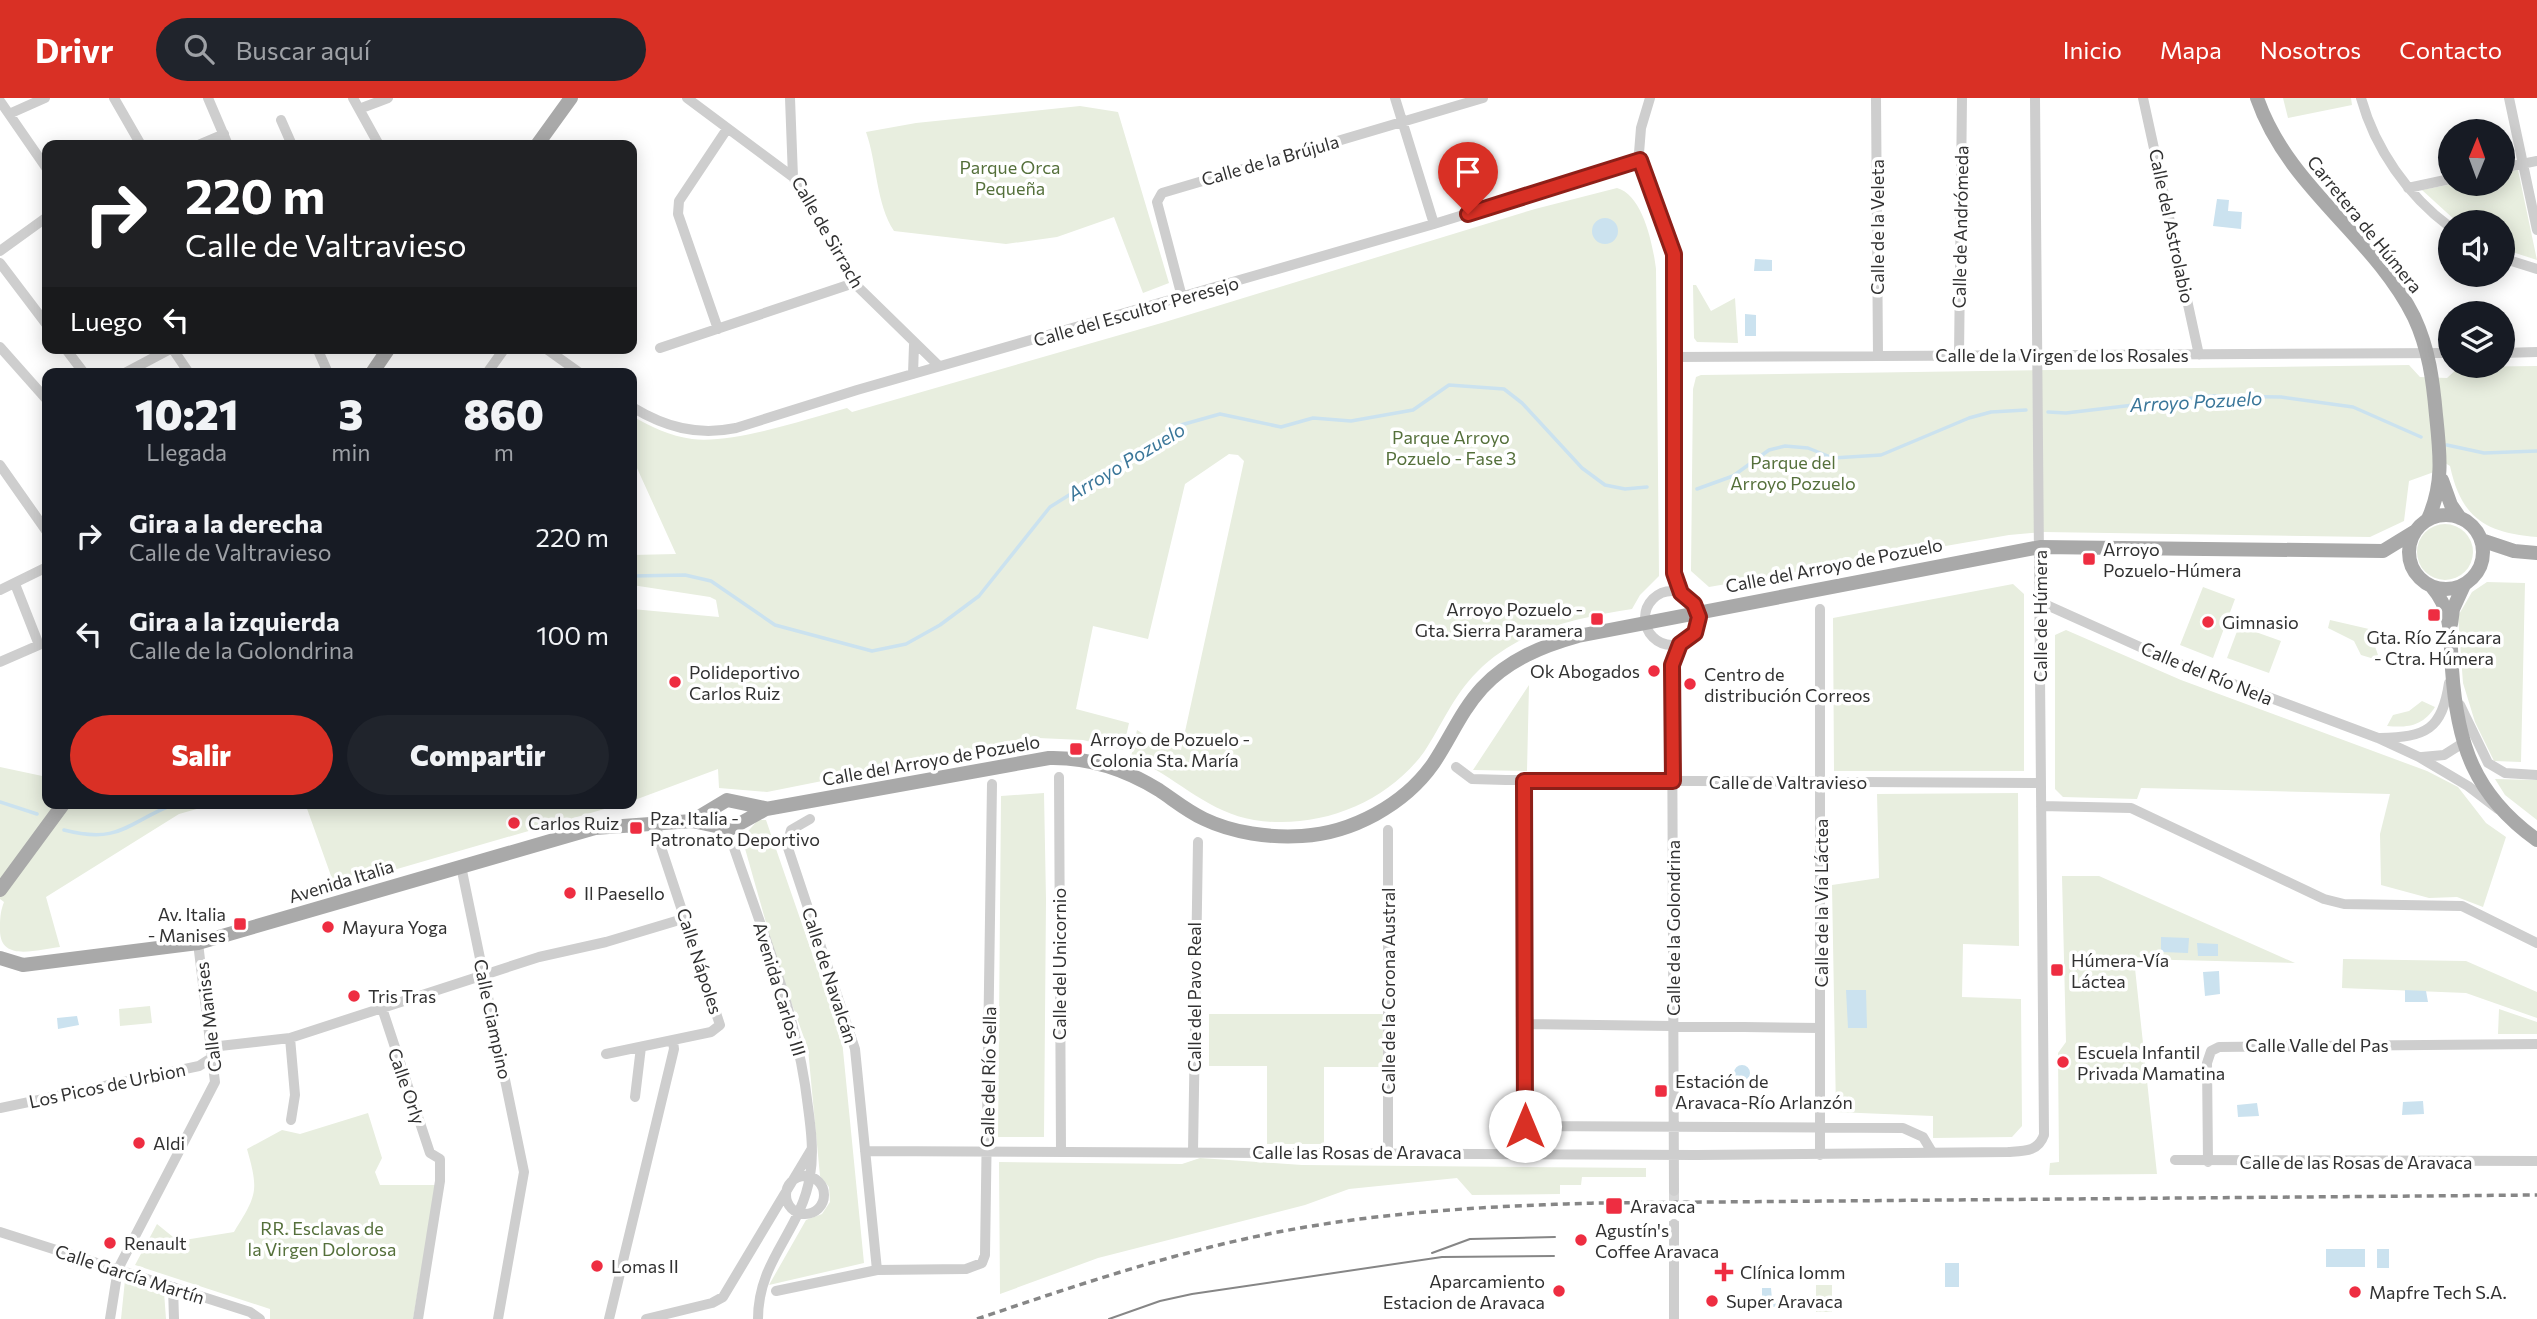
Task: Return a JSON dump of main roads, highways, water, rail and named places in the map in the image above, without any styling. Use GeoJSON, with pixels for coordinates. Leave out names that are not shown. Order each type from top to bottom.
{"type":"FeatureCollection","features":[{"type":"Feature","properties":{"kind":"main road"},"geometry":{"type":"LineString","coordinates":[[540,140],[571,98]]}},
{"type":"Feature","properties":{"kind":"main road","name":"Carretera de Húmera"},"geometry":{"type":"LineString","coordinates":[[2257,98],[2268,128],[2289,161],[2400,294],[2413,316],[2427,353],[2433,382],[2445,492],[2460,518]]}},
{"type":"Feature","properties":{"kind":"main road","name":"Carretera de Húmera"},"geometry":{"type":"LineString","coordinates":[[2268,98],[2289,161]]}},
{"type":"Feature","properties":{"kind":"main road","name":"Carretera de Húmera"},"geometry":{"type":"LineString","coordinates":[[2428,519],[2437,499],[2441,469]]}},
{"type":"Feature","properties":{"kind":"main road"},"geometry":{"type":"LineString","coordinates":[[2464,585],[2451,589],[2432,587],[2420,580],[2412,569],[2383,551],[2414,532],[2428,519],[2444,515],[2460,518],[2475,529],[2481,540],[2481,565]]}},
{"type":"Feature","properties":{"kind":"main road"},"geometry":{"type":"LineString","coordinates":[[2412,569],[2408,550],[2414,532]]}},
{"type":"Feature","properties":{"kind":"main road"},"geometry":{"type":"LineString","coordinates":[[2481,540],[2519,552],[2537,553]]}},
{"type":"Feature","properties":{"kind":"main road","name":"Calle del Arroyo de Pozuelo"},"geometry":{"type":"LineString","coordinates":[[744,816],[766,808],[1028,760],[1071,757],[1098,762],[1135,775],[1186,810],[1222,827],[1262,835],[1304,836],[1362,821],[1405,794],[1434,762],[1474,698],[1512,663],[1557,641],[2040,547],[2383,551]]}},
{"type":"Feature","properties":{"kind":"main road"},"geometry":{"type":"LineString","coordinates":[[2450,629],[2453,609],[2464,585],[2481,565],[2495,557],[2519,552]]}},
{"type":"Feature","properties":{"kind":"main road"},"geometry":{"type":"LineString","coordinates":[[2432,587],[2446,610],[2450,629],[2453,686],[2463,743],[2471,765],[2502,812],[2537,841]]}},
{"type":"Feature","properties":{"kind":"main road"},"geometry":{"type":"LineString","coordinates":[[715,822],[727,800],[744,816]]}},
{"type":"Feature","properties":{"kind":"main road"},"geometry":{"type":"LineString","coordinates":[[0,890],[60,809]]}},
{"type":"Feature","properties":{"kind":"main road"},"geometry":{"type":"LineString","coordinates":[[715,822],[744,816]]}},
{"type":"Feature","properties":{"kind":"main road","name":"Avenida Italia"},"geometry":{"type":"LineString","coordinates":[[0,958],[23,965],[198,943],[595,828],[658,830],[692,821],[715,822]]}},
{"type":"Feature","properties":{"kind":"main road"},"geometry":{"type":"LineString","coordinates":[[0,971],[23,965]]}},
{"type":"Feature","properties":{"kind":"water"},"geometry":{"type":"Polygon","coordinates":[[[2217,199],[2229,200],[2228,211],[2242,212],[2241,229],[2213,226],[2217,199]]]}},
{"type":"Feature","properties":{"kind":"water"},"geometry":{"type":"Polygon","coordinates":[[[1605,218],[1614,222],[1618,231],[1614,240],[1605,244],[1596,240],[1592,231],[1596,222],[1605,218]]]}},
{"type":"Feature","properties":{"kind":"water"},"geometry":{"type":"Polygon","coordinates":[[[1755,259],[1772,260],[1772,271],[1754,271],[1755,259]]]}},
{"type":"Feature","properties":{"kind":"water"},"geometry":{"type":"Polygon","coordinates":[[[1745,314],[1756,315],[1756,336],[1745,336],[1745,314]]]}},
{"type":"Feature","properties":{"kind":"water"},"geometry":{"type":"Polygon","coordinates":[[[2161,937],[2189,938],[2188,953],[2161,952],[2161,937]]]}},
{"type":"Feature","properties":{"kind":"water"},"geometry":{"type":"Polygon","coordinates":[[[2197,943],[2218,944],[2218,956],[2198,956],[2197,943]]]}},
{"type":"Feature","properties":{"kind":"water"},"geometry":{"type":"Polygon","coordinates":[[[2219,971],[2220,994],[2205,996],[2203,972],[2219,971]]]}},
{"type":"Feature","properties":{"kind":"water"},"geometry":{"type":"Polygon","coordinates":[[[1846,990],[1866,990],[1867,1028],[1848,1028],[1846,990]]]}},
{"type":"Feature","properties":{"kind":"water"},"geometry":{"type":"Polygon","coordinates":[[[2405,990],[2426,991],[2428,1002],[2405,1002],[2405,990]]]}},
{"type":"Feature","properties":{"kind":"water"},"geometry":{"type":"Polygon","coordinates":[[[77,1016],[79,1025],[58,1029],[57,1018],[77,1016]]]}},
{"type":"Feature","properties":{"kind":"water"},"geometry":{"type":"Polygon","coordinates":[[[1739,1065],[1745,1065],[1750,1073],[1748,1079],[1739,1081],[1734,1076],[1734,1070],[1739,1065]]]}},
{"type":"Feature","properties":{"kind":"water"},"geometry":{"type":"Polygon","coordinates":[[[2423,1101],[2424,1114],[2402,1115],[2403,1102],[2423,1101]]]}},
{"type":"Feature","properties":{"kind":"water"},"geometry":{"type":"Polygon","coordinates":[[[2257,1103],[2259,1116],[2238,1117],[2237,1105],[2257,1103]]]}},
{"type":"Feature","properties":{"kind":"water"},"geometry":{"type":"Polygon","coordinates":[[[2326,1249],[2365,1249],[2365,1267],[2326,1267],[2326,1249]]]}},
{"type":"Feature","properties":{"kind":"water"},"geometry":{"type":"Polygon","coordinates":[[[2377,1249],[2389,1249],[2389,1268],[2377,1268],[2377,1249]]]}},
{"type":"Feature","properties":{"kind":"water"},"geometry":{"type":"Polygon","coordinates":[[[1945,1263],[1959,1263],[1959,1287],[1945,1287],[1945,1263]]]}},
{"type":"Feature","properties":{"kind":"water"},"geometry":{"type":"Polygon","coordinates":[[[1762,1288],[1771,1288],[1772,1299],[1783,1300],[1783,1306],[1762,1308],[1762,1288]]]}},
{"type":"Feature","properties":{"kind":"waterway","name":"Arroyo Pozuelo"},"geometry":{"type":"LineString","coordinates":[[637,576],[685,575],[711,581],[775,625],[872,651],[906,644],[940,625],[979,596],[1050,507],[1181,425],[1220,414],[1281,427],[1313,418],[1351,421],[1413,410],[1449,385],[1504,389],[1522,403],[1582,468],[1605,485],[1625,489],[1647,487]]}},
{"type":"Feature","properties":{"kind":"waterway","name":"Arroyo Pozuelo"},"geometry":{"type":"LineString","coordinates":[[2048,412],[2066,413],[2210,396],[2281,397],[2353,407],[2421,437]]}},
{"type":"Feature","properties":{"kind":"waterway","name":"Arroyo Pozuelo"},"geometry":{"type":"LineString","coordinates":[[1697,489],[1733,476],[1769,450],[1785,446],[1808,448],[1833,458],[1881,455],[1969,418],[1991,412],[2026,410]]}},
{"type":"Feature","properties":{"kind":"waterway","name":"Arroyo Pozuelo"},"geometry":{"type":"LineString","coordinates":[[2447,445],[2484,453],[2537,451]]}},
{"type":"Feature","properties":{"kind":"waterway","name":"Arroyo Pozuelo"},"geometry":{"type":"LineString","coordinates":[[0,802],[37,814]]}},
{"type":"Feature","properties":{"kind":"waterway","name":"Arroyo Pozuelo"},"geometry":{"type":"LineString","coordinates":[[64,830],[83,834],[112,833],[162,809]]}},
{"type":"Feature","properties":{"kind":"tunnel"},"geometry":{"type":"LineString","coordinates":[[1674,1191],[1674,1224]]}},
{"type":"Feature","properties":{"kind":"tram line"},"geometry":{"type":"LineString","coordinates":[[1432,1253],[1470,1239],[1555,1237]]}},
{"type":"Feature","properties":{"kind":"tram line"},"geometry":{"type":"LineString","coordinates":[[1109,1319],[1160,1301],[1192,1294],[1442,1257],[1554,1256]]}},
{"type":"Feature","properties":{"kind":"railway"},"geometry":{"type":"LineString","coordinates":[[977,1319],[1123,1271],[1235,1241],[1313,1226],[1434,1211],[1596,1203],[2537,1195]]}},
{"type":"Feature","properties":{"kind":"place","name":"Arroyo Pozuelo-Húmera"},"geometry":{"type":"Point","coordinates":[2089,559]}},
{"type":"Feature","properties":{"kind":"place","name":"Gta. Río Záncara - Ctra. Húmera"},"geometry":{"type":"Point","coordinates":[2434,615]}},
{"type":"Feature","properties":{"kind":"place","name":"Arroyo Pozuelo - Gta. Sierra Paramera"},"geometry":{"type":"Point","coordinates":[1597,619]}},
{"type":"Feature","properties":{"kind":"place","name":"Gimnasio"},"geometry":{"type":"Point","coordinates":[2208,622]}},
{"type":"Feature","properties":{"kind":"place","name":"Ok Abogados"},"geometry":{"type":"Point","coordinates":[1654,671]}},
{"type":"Feature","properties":{"kind":"place","name":"Polideportivo Carlos Ruiz"},"geometry":{"type":"Point","coordinates":[675,682]}},
{"type":"Feature","properties":{"kind":"place","name":"Centro de distribución Correos"},"geometry":{"type":"Point","coordinates":[1690,684]}},
{"type":"Feature","properties":{"kind":"place","name":"Arroyo de Pozuelo - Colonia Sta. María"},"geometry":{"type":"Point","coordinates":[1076,749]}},
{"type":"Feature","properties":{"kind":"place","name":"Carlos Ruiz"},"geometry":{"type":"Point","coordinates":[514,823]}},
{"type":"Feature","properties":{"kind":"place","name":"Pza. Italia - Patronato Deportivo"},"geometry":{"type":"Point","coordinates":[636,828]}},
{"type":"Feature","properties":{"kind":"place","name":"Il Paesello"},"geometry":{"type":"Point","coordinates":[570,893]}},
{"type":"Feature","properties":{"kind":"place","name":"Av. Italia - Manises"},"geometry":{"type":"Point","coordinates":[240,924]}},
{"type":"Feature","properties":{"kind":"place","name":"Mayura Yoga"},"geometry":{"type":"Point","coordinates":[328,927]}},
{"type":"Feature","properties":{"kind":"place","name":"Húmera-Vía Láctea"},"geometry":{"type":"Point","coordinates":[2057,970]}},
{"type":"Feature","properties":{"kind":"place","name":"Tris Tras"},"geometry":{"type":"Point","coordinates":[354,996]}},
{"type":"Feature","properties":{"kind":"place","name":"Escuela Infantil Privada Mamatina"},"geometry":{"type":"Point","coordinates":[2063,1062]}},
{"type":"Feature","properties":{"kind":"place","name":"Estación de Aravaca-Río Arlanzón"},"geometry":{"type":"Point","coordinates":[1661,1091]}},
{"type":"Feature","properties":{"kind":"place","name":"Aldi"},"geometry":{"type":"Point","coordinates":[139,1143]}},
{"type":"Feature","properties":{"kind":"place","name":"Aravaca"},"geometry":{"type":"Point","coordinates":[1614,1206]}},
{"type":"Feature","properties":{"kind":"place","name":"Agustín's Coffee Aravaca"},"geometry":{"type":"Point","coordinates":[1581,1240]}},
{"type":"Feature","properties":{"kind":"place","name":"Renault"},"geometry":{"type":"Point","coordinates":[110,1243]}},
{"type":"Feature","properties":{"kind":"place","name":"Lomas II"},"geometry":{"type":"Point","coordinates":[597,1266]}},
{"type":"Feature","properties":{"kind":"place","name":"Clínica Iomm"},"geometry":{"type":"Point","coordinates":[1724,1272]}},
{"type":"Feature","properties":{"kind":"place","name":"Aparcamiento Estacion de Aravaca"},"geometry":{"type":"Point","coordinates":[1559,1291]}},
{"type":"Feature","properties":{"kind":"place","name":"Mapfre Tech S.A."},"geometry":{"type":"Point","coordinates":[2355,1292]}},
{"type":"Feature","properties":{"kind":"place","name":"Super Aravaca"},"geometry":{"type":"Point","coordinates":[1712,1301]}},
{"type":"Feature","properties":{"kind":"park label","name":"Parque Orca Pequeña"},"geometry":{"type":"Point","coordinates":[1010,177]}},
{"type":"Feature","properties":{"kind":"park label","name":"Parque Arroyo Pozuelo - Fase 3"},"geometry":{"type":"Point","coordinates":[1451,447]}},
{"type":"Feature","properties":{"kind":"park label","name":"Parque del Arroyo Pozuelo"},"geometry":{"type":"Point","coordinates":[1793,472]}},
{"type":"Feature","properties":{"kind":"park label","name":"RR. Esclavas de la Virgen Dolorosa"},"geometry":{"type":"Point","coordinates":[322,1238]}}]}
